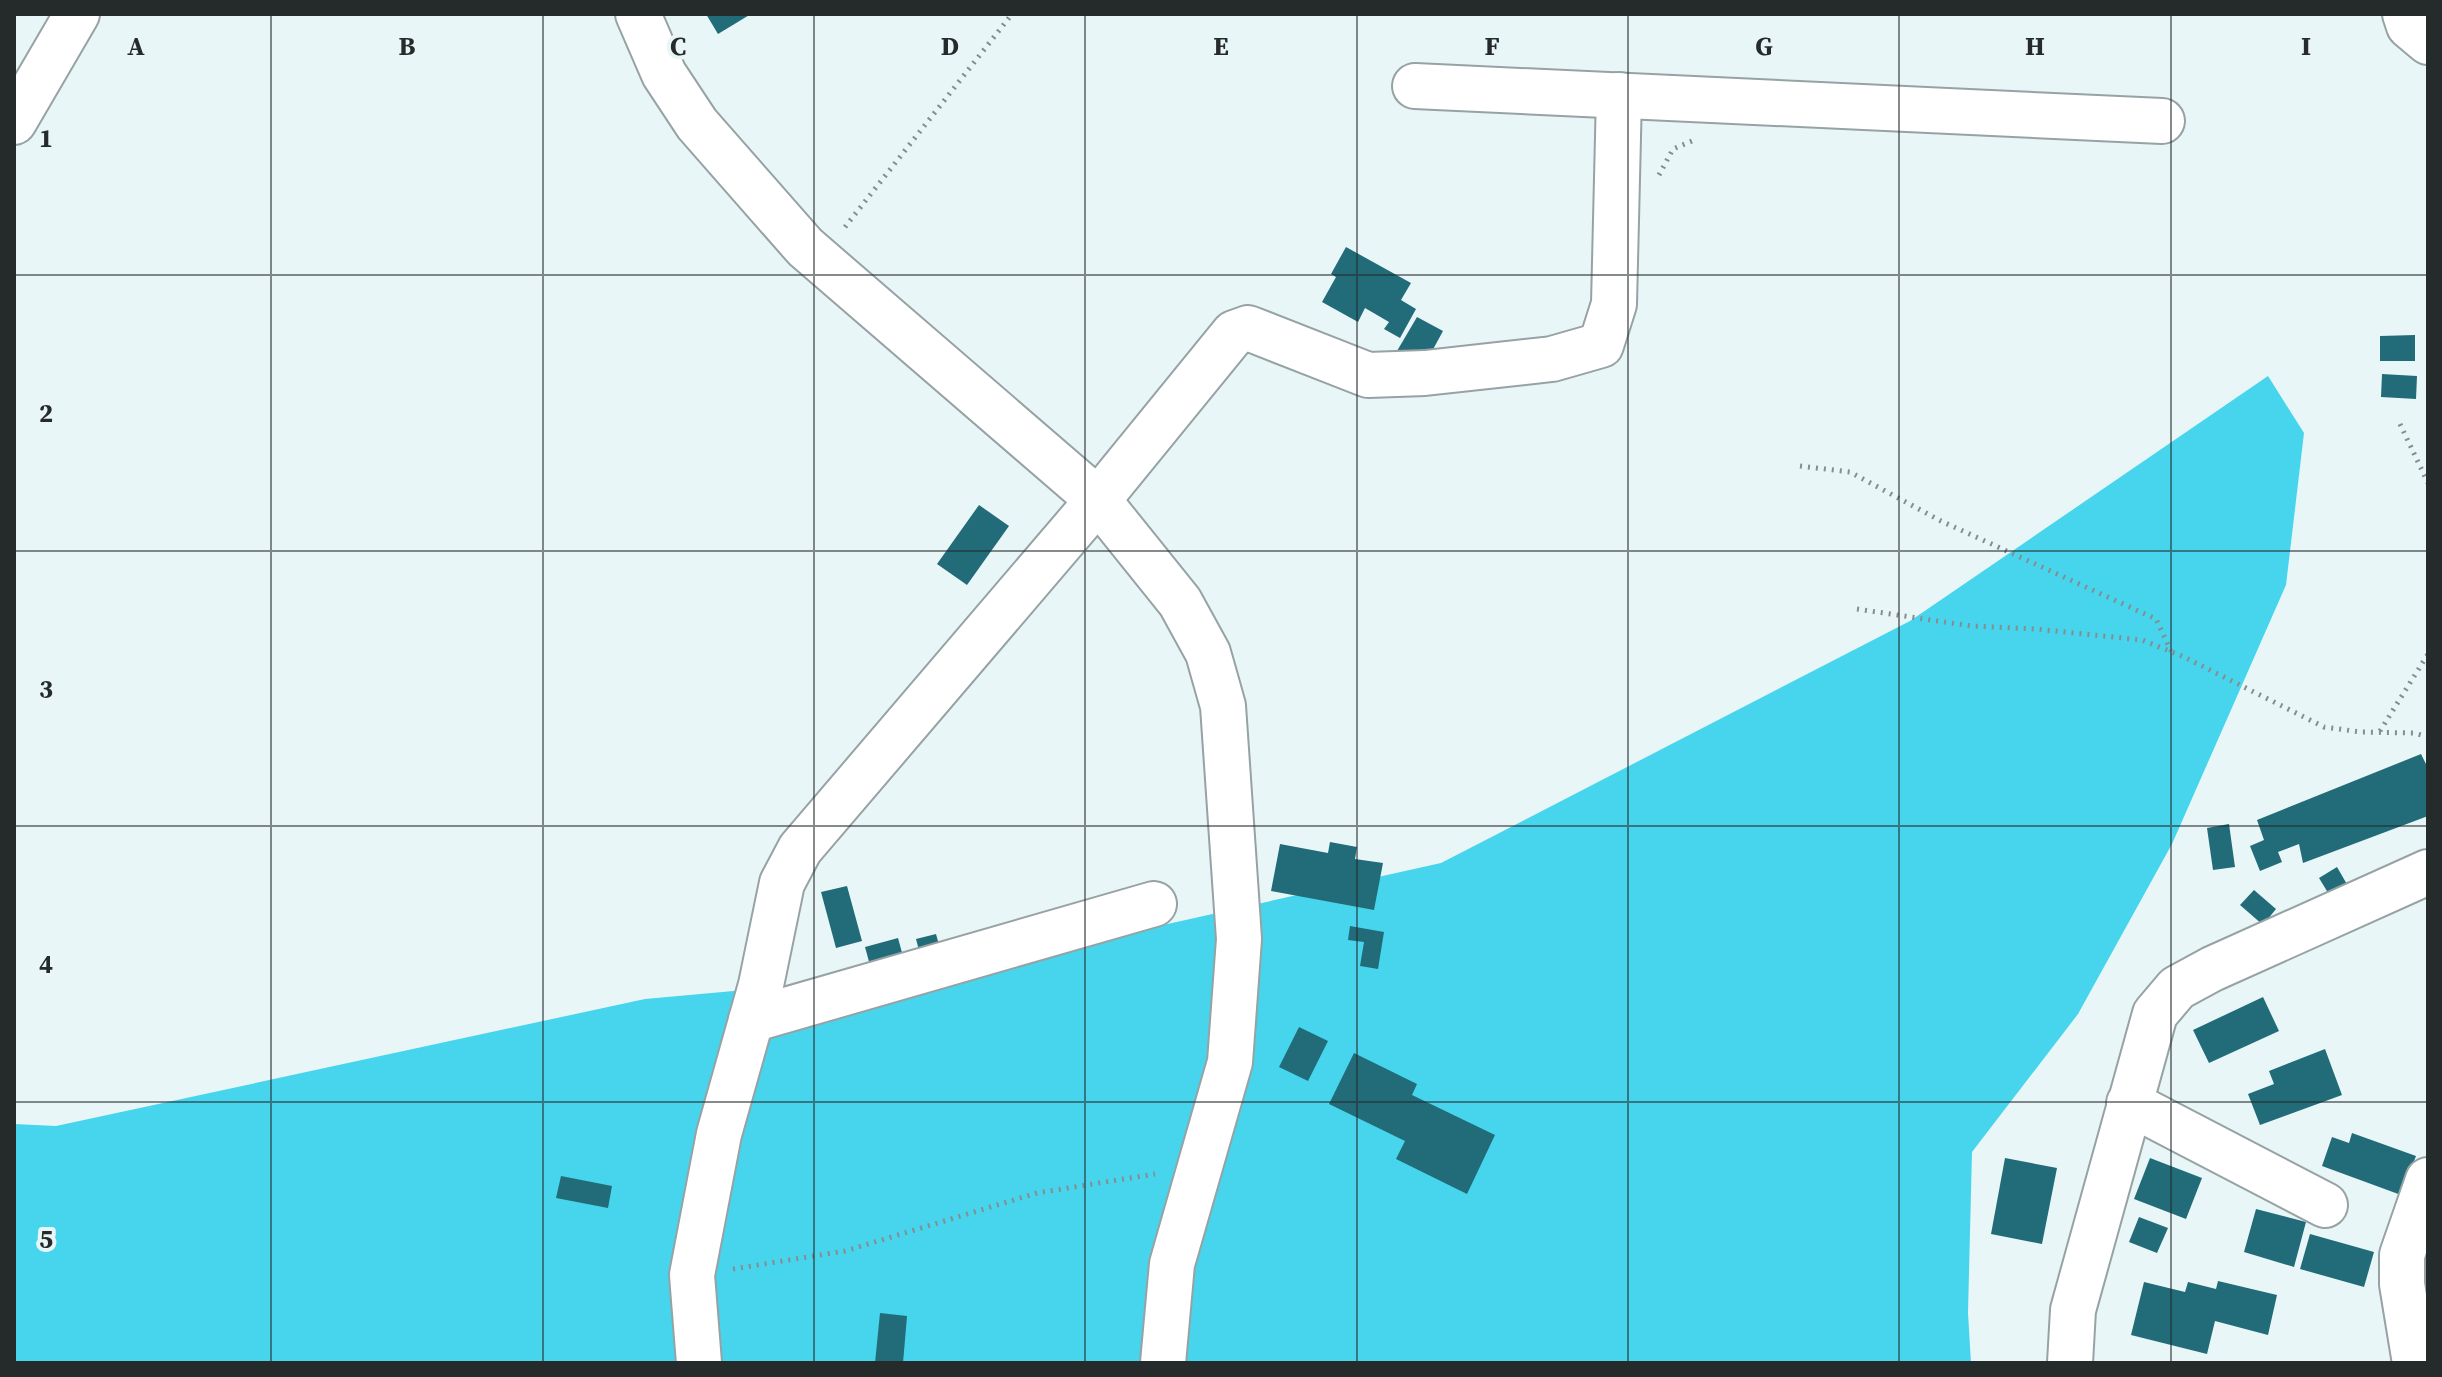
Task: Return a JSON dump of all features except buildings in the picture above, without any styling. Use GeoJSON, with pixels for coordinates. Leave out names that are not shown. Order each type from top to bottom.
{"type":"FeatureCollection","features":[{"type":"Feature","properties":{"kind":"street"},"geometry":{"type":"LineString","coordinates":[[14,122],[77,14]]}},
{"type":"Feature","properties":{"kind":"street"},"geometry":{"type":"LineString","coordinates":[[638,14],[664,74],[697,124],[805,247],[1098,500],[1180,602],[1208,653],[1223,706],[1239,939],[1230,1062],[1172,1264],[1163,1363]]}},
{"type":"Feature","properties":{"kind":"street"},"geometry":{"type":"LineString","coordinates":[[2405,14],[2409,26],[2428,42]]}},
{"type":"Feature","properties":{"kind":"street"},"geometry":{"type":"LineString","coordinates":[[1415,86],[2162,121]]}},
{"type":"Feature","properties":{"kind":"street"},"geometry":{"type":"LineString","coordinates":[[699,1363],[692,1275],[719,1134],[761,985],[782,883],[800,849],[1098,500],[1234,333],[1248,328],[1368,375],[1425,373],[1552,359],[1601,345],[1614,304],[1619,95]]}},
{"type":"Feature","properties":{"kind":"street"},"geometry":{"type":"LineString","coordinates":[[2070,1363],[2073,1310],[2155,1014],[2177,988],[2212,969],[2428,872]]}},
{"type":"Feature","properties":{"kind":"street"},"geometry":{"type":"LineString","coordinates":[[751,1020],[1154,904]]}},
{"type":"Feature","properties":{"kind":"street"},"geometry":{"type":"LineString","coordinates":[[2129,1103],[2325,1205]]}},
{"type":"Feature","properties":{"kind":"street"},"geometry":{"type":"LineString","coordinates":[[2415,1363],[2402,1284],[2402,1255],[2428,1180]]}},
{"type":"Feature","properties":{"kind":"path"},"geometry":{"type":"LineString","coordinates":[[820,259],[1012,14]]}},
{"type":"Feature","properties":{"kind":"path"},"geometry":{"type":"LineString","coordinates":[[1656,180],[1673,149],[1696,139]]}},
{"type":"Feature","properties":{"kind":"path"},"geometry":{"type":"LineString","coordinates":[[2400,424],[2428,483]]}},
{"type":"Feature","properties":{"kind":"path"},"geometry":{"type":"LineString","coordinates":[[1800,466],[1850,472],[1941,521],[2156,619],[2172,652]]}},
{"type":"Feature","properties":{"kind":"path"},"geometry":{"type":"LineString","coordinates":[[1857,609],[1971,626],[2142,640],[2324,727],[2414,733],[2428,737]]}},
{"type":"Feature","properties":{"kind":"path"},"geometry":{"type":"LineString","coordinates":[[2379,732],[2428,654]]}},
{"type":"Feature","properties":{"kind":"path"},"geometry":{"type":"LineString","coordinates":[[692,1275],[845,1251],[1037,1193],[1200,1167]]}},
{"type":"Feature","properties":{"kind":"shaded area"},"geometry":{"type":"Polygon","coordinates":[[[2268,376],[2304,433],[2286,585],[2172,844],[2078,1014],[1972,1152],[1968,1313],[1971,1363],[14,1363],[14,1124],[56,1126],[645,999],[956,971],[1441,863],[1910,621],[2268,376]]]}}]}
